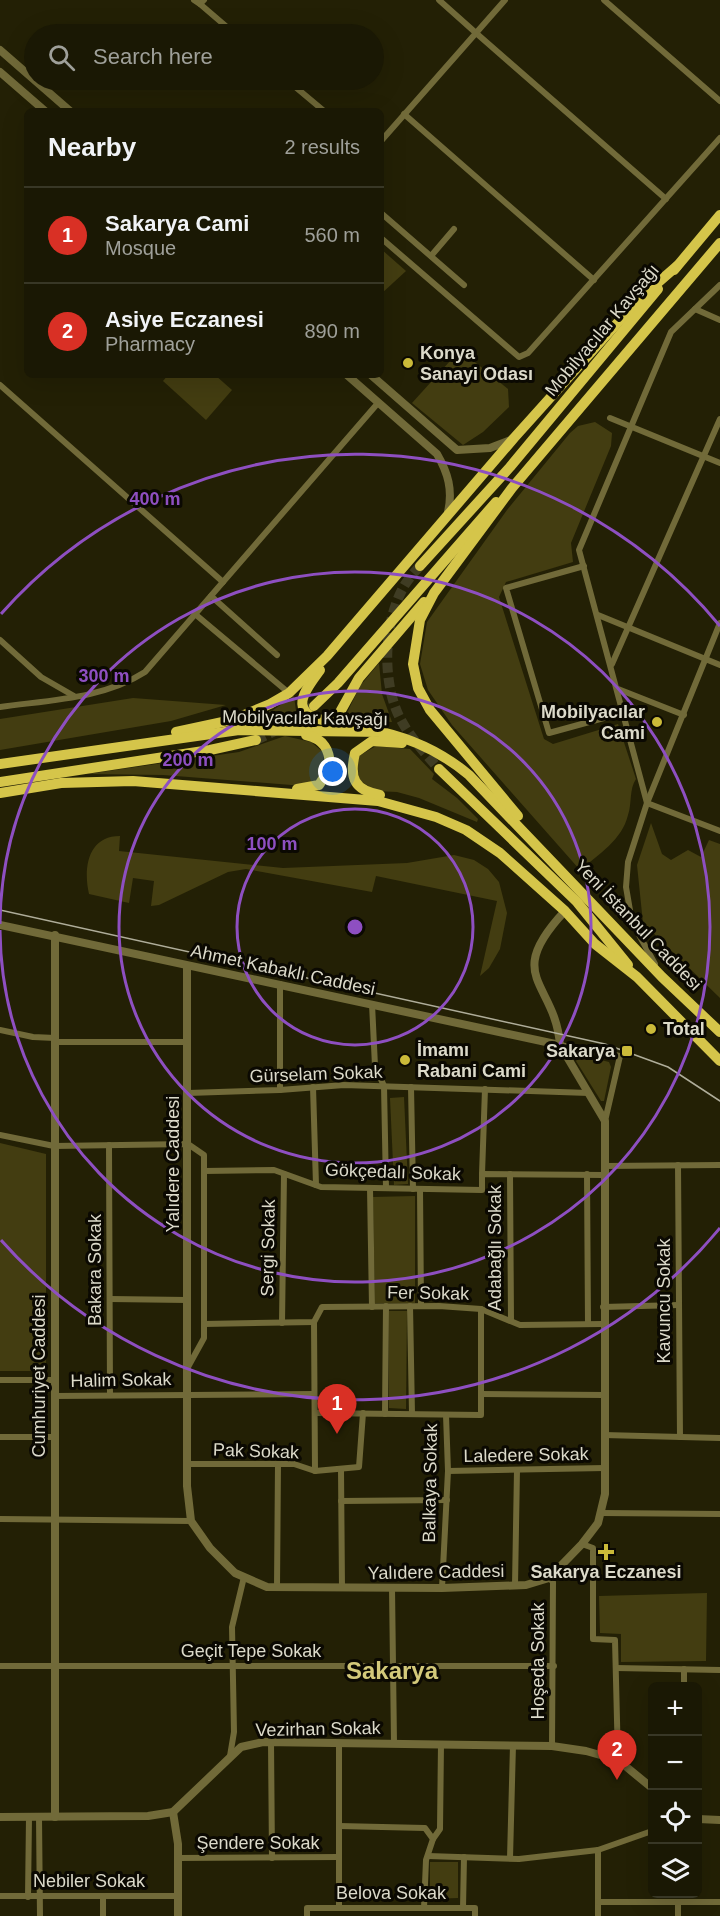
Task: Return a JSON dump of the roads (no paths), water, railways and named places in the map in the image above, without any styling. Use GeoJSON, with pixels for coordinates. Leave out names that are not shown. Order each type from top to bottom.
{"type":"FeatureCollection","features":[{"type":"Feature","properties":{"kind":"highway"},"geometry":{"type":"LineString","coordinates":[[678,266],[720,215]]}},
{"type":"Feature","properties":{"kind":"highway"},"geometry":{"type":"LineString","coordinates":[[558,866],[430,711],[418,688],[413,664],[420,620],[435,593],[512,488],[720,243]]}},
{"type":"Feature","properties":{"kind":"highway","name":"Mobilyacılar Kavşağı"},"geometry":{"type":"LineString","coordinates":[[136,744],[160,735],[232,720],[270,704],[289,693],[327,656],[514,438],[638,300],[678,266]]}},
{"type":"Feature","properties":{"kind":"highway","name":"Mobilyacılar Kavşağı"},"geometry":{"type":"LineString","coordinates":[[420,566],[510,466],[678,266]]}},
{"type":"Feature","properties":{"kind":"highway","name":"Mobilyacılar Kavşağı"},"geometry":{"type":"LineString","coordinates":[[314,706],[338,683],[486,511],[512,488]]}},
{"type":"Feature","properties":{"kind":"highway"},"geometry":{"type":"LineString","coordinates":[[327,656],[304,690],[302,701],[309,714],[322,720],[339,714],[359,678],[454,567]]}},
{"type":"Feature","properties":{"kind":"highway"},"geometry":{"type":"LineString","coordinates":[[252,791],[306,789],[325,779],[330,768],[327,748],[319,739],[309,735],[267,730]]}},
{"type":"Feature","properties":{"kind":"highway","name":"Mobilyacılar Kavşağı"},"geometry":{"type":"LineString","coordinates":[[136,744],[224,732],[267,730],[382,732],[437,750],[469,775],[558,866]]}},
{"type":"Feature","properties":{"kind":"highway","name":"Mobilyacılar Kavşağı"},"geometry":{"type":"LineString","coordinates":[[0,782],[210,750],[256,740]]}},
{"type":"Feature","properties":{"kind":"highway"},"geometry":{"type":"LineString","coordinates":[[417,810],[398,799],[363,792],[355,782],[352,763],[355,753],[372,741],[421,744]]}},
{"type":"Feature","properties":{"kind":"highway"},"geometry":{"type":"LineString","coordinates":[[0,764],[136,744]]}},
{"type":"Feature","properties":{"kind":"highway"},"geometry":{"type":"LineString","coordinates":[[439,769],[577,902],[637,977]]}},
{"type":"Feature","properties":{"kind":"highway"},"geometry":{"type":"LineString","coordinates":[[0,793],[94,781],[133,781],[378,801],[417,810],[456,825],[484,840],[564,911],[595,944],[637,977]]}},
{"type":"Feature","properties":{"kind":"highway","name":"Yeni İstanbul Caddesi"},"geometry":{"type":"LineString","coordinates":[[558,866],[662,977],[720,1032]]}},
{"type":"Feature","properties":{"kind":"highway","name":"Yeni İstanbul Caddesi"},"geometry":{"type":"LineString","coordinates":[[637,977],[720,1060]]}},
{"type":"Feature","properties":{"kind":"street"},"geometry":{"type":"LineString","coordinates":[[439,0],[666,199]]}},
{"type":"Feature","properties":{"kind":"street"},"geometry":{"type":"LineString","coordinates":[[384,137],[505,0]]}},
{"type":"Feature","properties":{"kind":"street"},"geometry":{"type":"LineString","coordinates":[[604,0],[720,101]]}},
{"type":"Feature","properties":{"kind":"street"},"geometry":{"type":"LineString","coordinates":[[199,2],[224,24]]}},
{"type":"Feature","properties":{"kind":"street"},"geometry":{"type":"LineString","coordinates":[[0,50],[24,71]]}},
{"type":"Feature","properties":{"kind":"street"},"geometry":{"type":"LineString","coordinates":[[0,72],[42,108]]}},
{"type":"Feature","properties":{"kind":"street"},"geometry":{"type":"LineString","coordinates":[[46,90],[67,108]]}},
{"type":"Feature","properties":{"kind":"street"},"geometry":{"type":"LineString","coordinates":[[299,90],[320,108]]}},
{"type":"Feature","properties":{"kind":"street"},"geometry":{"type":"LineString","coordinates":[[404,114],[594,280]]}},
{"type":"Feature","properties":{"kind":"street"},"geometry":{"type":"LineString","coordinates":[[384,241],[519,357],[528,353],[720,138]]}},
{"type":"Feature","properties":{"kind":"street"},"geometry":{"type":"LineString","coordinates":[[384,216],[464,285]]}},
{"type":"Feature","properties":{"kind":"street"},"geometry":{"type":"LineString","coordinates":[[431,256],[454,229]]}},
{"type":"Feature","properties":{"kind":"street"},"geometry":{"type":"LineString","coordinates":[[647,803],[622,713],[612,665],[579,550],[671,332],[720,285]]}},
{"type":"Feature","properties":{"kind":"street"},"geometry":{"type":"LineString","coordinates":[[695,309],[720,320]]}},
{"type":"Feature","properties":{"kind":"street"},"geometry":{"type":"LineString","coordinates":[[350,378],[437,454],[447,471],[450,484],[451,501],[447,516]]}},
{"type":"Feature","properties":{"kind":"street"},"geometry":{"type":"LineString","coordinates":[[374,378],[457,450],[490,448],[514,438]]}},
{"type":"Feature","properties":{"kind":"street"},"geometry":{"type":"LineString","coordinates":[[0,385],[224,582]]}},
{"type":"Feature","properties":{"kind":"street"},"geometry":{"type":"LineString","coordinates":[[0,707],[123,686],[145,672],[378,403]]}},
{"type":"Feature","properties":{"kind":"street"},"geometry":{"type":"LineString","coordinates":[[610,418],[720,463]]}},
{"type":"Feature","properties":{"kind":"street"},"geometry":{"type":"LineString","coordinates":[[612,665],[720,419]]}},
{"type":"Feature","properties":{"kind":"street"},"geometry":{"type":"LineString","coordinates":[[584,566],[506,588],[549,733],[622,713]]}},
{"type":"Feature","properties":{"kind":"street"},"geometry":{"type":"LineString","coordinates":[[211,596],[276,655]]}},
{"type":"Feature","properties":{"kind":"street"},"geometry":{"type":"LineString","coordinates":[[195,614],[289,693]]}},
{"type":"Feature","properties":{"kind":"street"},"geometry":{"type":"LineString","coordinates":[[598,615],[720,665]]}},
{"type":"Feature","properties":{"kind":"street"},"geometry":{"type":"LineString","coordinates":[[662,977],[635,931],[626,887],[631,847],[720,623]]}},
{"type":"Feature","properties":{"kind":"street"},"geometry":{"type":"LineString","coordinates":[[0,640],[41,677],[74,696]]}},
{"type":"Feature","properties":{"kind":"street"},"geometry":{"type":"LineString","coordinates":[[618,689],[684,716]]}},
{"type":"Feature","properties":{"kind":"street"},"geometry":{"type":"LineString","coordinates":[[647,803],[720,831]]}},
{"type":"Feature","properties":{"kind":"street"},"geometry":{"type":"LineString","coordinates":[[564,911],[540,941],[534,967],[536,980],[559,1032],[560,1046],[604,1121]]}},
{"type":"Feature","properties":{"kind":"street","name":"Ahmet Kabaklı Caddesi"},"geometry":{"type":"LineString","coordinates":[[0,925],[55,935],[187,966],[280,984],[560,1046]]}},
{"type":"Feature","properties":{"kind":"street","name":"Cumhuriyet Caddesi"},"geometry":{"type":"LineString","coordinates":[[55,935],[53,1641],[57,1667],[55,1816]]}},
{"type":"Feature","properties":{"kind":"street","name":"Yalıdere Caddesi"},"geometry":{"type":"LineString","coordinates":[[187,966],[187,1464],[191,1521],[210,1548],[235,1573],[267,1587],[442,1588],[515,1585],[549,1578]]}},
{"type":"Feature","properties":{"kind":"street"},"geometry":{"type":"LineString","coordinates":[[280,984],[280,1090]]}},
{"type":"Feature","properties":{"kind":"street"},"geometry":{"type":"LineString","coordinates":[[372,1004],[375,1066],[384,1086],[386,1188]]}},
{"type":"Feature","properties":{"kind":"street"},"geometry":{"type":"LineString","coordinates":[[0,1030],[55,1040],[188,1042]]}},
{"type":"Feature","properties":{"kind":"street"},"geometry":{"type":"LineString","coordinates":[[549,1578],[582,1544],[598,1523],[605,1494],[604,1121],[620,1056],[560,1046]]}},
{"type":"Feature","properties":{"kind":"street","name":"Gürselam Sokak"},"geometry":{"type":"LineString","coordinates":[[188,1093],[280,1090],[344,1084],[588,1093]]}},
{"type":"Feature","properties":{"kind":"street"},"geometry":{"type":"LineString","coordinates":[[313,1087],[316,1185]]}},
{"type":"Feature","properties":{"kind":"street"},"geometry":{"type":"LineString","coordinates":[[411,1087],[421,1306]]}},
{"type":"Feature","properties":{"kind":"street"},"geometry":{"type":"LineString","coordinates":[[482,1174],[485,1089]]}},
{"type":"Feature","properties":{"kind":"street"},"geometry":{"type":"LineString","coordinates":[[0,1135],[54,1146],[188,1144],[204,1155],[204,1338],[187,1368]]}},
{"type":"Feature","properties":{"kind":"street","name":"Bakara Sokak"},"geometry":{"type":"LineString","coordinates":[[110,1145],[110,1395]]}},
{"type":"Feature","properties":{"kind":"street","name":"Gökçedalı Sokak"},"geometry":{"type":"LineString","coordinates":[[204,1171],[274,1170],[316,1185],[482,1190],[482,1174],[587,1174],[604,1170],[678,1165],[720,1165]]}},
{"type":"Feature","properties":{"kind":"street","name":"Kavuncu Sokak"},"geometry":{"type":"LineString","coordinates":[[678,1165],[680,1437]]}},
{"type":"Feature","properties":{"kind":"street","name":"Sergi Sokak"},"geometry":{"type":"LineString","coordinates":[[282,1323],[284,1174]]}},
{"type":"Feature","properties":{"kind":"street","name":"Adabağlı Sokak"},"geometry":{"type":"LineString","coordinates":[[510,1174],[511,1321]]}},
{"type":"Feature","properties":{"kind":"street"},"geometry":{"type":"LineString","coordinates":[[587,1174],[588,1324]]}},
{"type":"Feature","properties":{"kind":"street"},"geometry":{"type":"LineString","coordinates":[[370,1188],[372,1307]]}},
{"type":"Feature","properties":{"kind":"street"},"geometry":{"type":"LineString","coordinates":[[110,1299],[187,1300]]}},
{"type":"Feature","properties":{"kind":"street"},"geometry":{"type":"LineString","coordinates":[[603,1307],[679,1305]]}},
{"type":"Feature","properties":{"kind":"street"},"geometry":{"type":"LineString","coordinates":[[385,1414],[386,1306]]}},
{"type":"Feature","properties":{"kind":"street"},"geometry":{"type":"LineString","coordinates":[[410,1306],[412,1414]]}},
{"type":"Feature","properties":{"kind":"street","name":"Fer Sokak"},"geometry":{"type":"LineString","coordinates":[[314,1322],[321,1307],[421,1306],[481,1309],[520,1325],[603,1324]]}},
{"type":"Feature","properties":{"kind":"street"},"geometry":{"type":"LineString","coordinates":[[315,1413],[481,1415],[481,1309]]}},
{"type":"Feature","properties":{"kind":"street"},"geometry":{"type":"LineString","coordinates":[[204,1324],[314,1322],[315,1471]]}},
{"type":"Feature","properties":{"kind":"street"},"geometry":{"type":"LineString","coordinates":[[0,1380],[54,1380]]}},
{"type":"Feature","properties":{"kind":"street","name":"Halim Sokak"},"geometry":{"type":"LineString","coordinates":[[54,1396],[314,1394]]}},
{"type":"Feature","properties":{"kind":"street"},"geometry":{"type":"LineString","coordinates":[[481,1394],[604,1395]]}},
{"type":"Feature","properties":{"kind":"street","name":"Pak Sokak"},"geometry":{"type":"LineString","coordinates":[[187,1464],[294,1464],[315,1471],[359,1467],[363,1413]]}},
{"type":"Feature","properties":{"kind":"street","name":"Balkaya Sokak"},"geometry":{"type":"LineString","coordinates":[[442,1588],[448,1471],[446,1415]]}},
{"type":"Feature","properties":{"kind":"street"},"geometry":{"type":"LineString","coordinates":[[604,1435],[720,1438]]}},
{"type":"Feature","properties":{"kind":"street"},"geometry":{"type":"LineString","coordinates":[[0,1437],[54,1437]]}},
{"type":"Feature","properties":{"kind":"street"},"geometry":{"type":"LineString","coordinates":[[277,1587],[278,1464]]}},
{"type":"Feature","properties":{"kind":"street","name":"Laledere Sokak"},"geometry":{"type":"LineString","coordinates":[[448,1471],[605,1468]]}},
{"type":"Feature","properties":{"kind":"street"},"geometry":{"type":"LineString","coordinates":[[341,1469],[342,1588]]}},
{"type":"Feature","properties":{"kind":"street"},"geometry":{"type":"LineString","coordinates":[[515,1585],[517,1470]]}},
{"type":"Feature","properties":{"kind":"street"},"geometry":{"type":"LineString","coordinates":[[341,1501],[447,1500]]}},
{"type":"Feature","properties":{"kind":"street"},"geometry":{"type":"LineString","coordinates":[[601,1513],[720,1514]]}},
{"type":"Feature","properties":{"kind":"street"},"geometry":{"type":"LineString","coordinates":[[0,1519],[191,1521]]}},
{"type":"Feature","properties":{"kind":"street"},"geometry":{"type":"LineString","coordinates":[[582,1544],[593,1548],[593,1639],[615,1640],[618,1760]]}},
{"type":"Feature","properties":{"kind":"street"},"geometry":{"type":"LineString","coordinates":[[230,1756],[234,1732],[232,1627],[244,1577]]}},
{"type":"Feature","properties":{"kind":"street","name":"Hoşeda Sokak"},"geometry":{"type":"LineString","coordinates":[[549,1578],[553,1582],[552,1746]]}},
{"type":"Feature","properties":{"kind":"street"},"geometry":{"type":"LineString","coordinates":[[392,1588],[394,1743]]}},
{"type":"Feature","properties":{"kind":"street"},"geometry":{"type":"LineString","coordinates":[[0,1657],[3,1666]]}},
{"type":"Feature","properties":{"kind":"street","name":"Geçit Tepe Sokak"},"geometry":{"type":"LineString","coordinates":[[3,1666],[554,1666]]}},
{"type":"Feature","properties":{"kind":"street"},"geometry":{"type":"LineString","coordinates":[[616,1668],[720,1670]]}},
{"type":"Feature","properties":{"kind":"street"},"geometry":{"type":"LineString","coordinates":[[684,1670],[684,1682]]}},
{"type":"Feature","properties":{"kind":"street"},"geometry":{"type":"LineString","coordinates":[[271,1742],[272,1858]]}},
{"type":"Feature","properties":{"kind":"street","name":"Vezirhan Sokak"},"geometry":{"type":"LineString","coordinates":[[173,1812],[241,1747],[271,1742],[552,1746],[586,1751],[618,1760],[648,1785]]}},
{"type":"Feature","properties":{"kind":"street","name":"Şendere Sokak"},"geometry":{"type":"LineString","coordinates":[[339,1743],[339,1908]]}},
{"type":"Feature","properties":{"kind":"street"},"geometry":{"type":"LineString","coordinates":[[424,1908],[428,1856],[433,1839],[440,1829],[441,1744]]}},
{"type":"Feature","properties":{"kind":"street"},"geometry":{"type":"LineString","coordinates":[[510,1858],[513,1745]]}},
{"type":"Feature","properties":{"kind":"street"},"geometry":{"type":"LineString","coordinates":[[0,1817],[148,1816],[173,1812],[178,1858],[178,1916]]}},
{"type":"Feature","properties":{"kind":"street"},"geometry":{"type":"LineString","coordinates":[[39,1816],[40,1916]]}},
{"type":"Feature","properties":{"kind":"street"},"geometry":{"type":"LineString","coordinates":[[28,1817],[28,1897]]}},
{"type":"Feature","properties":{"kind":"street"},"geometry":{"type":"LineString","coordinates":[[702,1819],[720,1820]]}},
{"type":"Feature","properties":{"kind":"street"},"geometry":{"type":"LineString","coordinates":[[339,1826],[424,1828],[433,1839]]}},
{"type":"Feature","properties":{"kind":"street"},"geometry":{"type":"LineString","coordinates":[[428,1856],[510,1858],[598,1850],[648,1832]]}},
{"type":"Feature","properties":{"kind":"street"},"geometry":{"type":"LineString","coordinates":[[598,1850],[598,1916]]}},
{"type":"Feature","properties":{"kind":"street","name":"Şendere Sokak"},"geometry":{"type":"LineString","coordinates":[[178,1858],[339,1857]]}},
{"type":"Feature","properties":{"kind":"street"},"geometry":{"type":"LineString","coordinates":[[463,1908],[464,1857]]}},
{"type":"Feature","properties":{"kind":"street","name":"Nebiler Sokak"},"geometry":{"type":"LineString","coordinates":[[0,1896],[178,1896]]}},
{"type":"Feature","properties":{"kind":"street"},"geometry":{"type":"LineString","coordinates":[[103,1896],[103,1916]]}},
{"type":"Feature","properties":{"kind":"street"},"geometry":{"type":"LineString","coordinates":[[598,1902],[720,1902]]}},
{"type":"Feature","properties":{"kind":"street"},"geometry":{"type":"LineString","coordinates":[[678,1902],[678,1916]]}},
{"type":"Feature","properties":{"kind":"street","name":"Belova Sokak"},"geometry":{"type":"LineString","coordinates":[[307,1916],[308,1908],[475,1908],[475,1916]]}},
{"type":"Feature","properties":{"kind":"street"},"geometry":{"type":"LineString","coordinates":[[375,1908],[375,1916]]}},
{"type":"Feature","properties":{"kind":"street"},"geometry":{"type":"LineString","coordinates":[[405,1916],[406,1908]]}},
{"type":"Feature","properties":{"kind":"tunnel"},"geometry":{"type":"LineString","coordinates":[[420,566],[405,585],[392,617],[387,651],[389,684],[398,714],[406,729],[439,769]]}},
{"type":"Feature","properties":{"kind":"tunnel"},"geometry":{"type":"LineString","coordinates":[[256,740],[292,723],[312,707]]}},
{"type":"Feature","properties":{"kind":"tram line"},"geometry":{"type":"LineString","coordinates":[[0,910],[605,1044],[668,1067],[720,1101]]}},
{"type":"Feature","properties":{"kind":"place","name":"Konya Sanayi Odası"},"geometry":{"type":"Point","coordinates":[408,363]}},
{"type":"Feature","properties":{"kind":"place","name":"Mobilyacılar Cami"},"geometry":{"type":"Point","coordinates":[657,722]}},
{"type":"Feature","properties":{"kind":"place","name":"Total"},"geometry":{"type":"Point","coordinates":[651,1029]}},
{"type":"Feature","properties":{"kind":"place","name":"Sakarya"},"geometry":{"type":"Point","coordinates":[627,1051]}},
{"type":"Feature","properties":{"kind":"place","name":"İmamı Rabani Cami"},"geometry":{"type":"Point","coordinates":[405,1060]}},
{"type":"Feature","properties":{"kind":"place","name":"Sakarya Cami"},"geometry":{"type":"Point","coordinates":[337,1434]}},
{"type":"Feature","properties":{"kind":"place","name":"Sakarya Eczanesi"},"geometry":{"type":"Point","coordinates":[606,1552]}},
{"type":"Feature","properties":{"kind":"place","name":"Asiye Eczanesi"},"geometry":{"type":"Point","coordinates":[617,1780]}},
{"type":"Feature","properties":{"kind":"district","name":"Sakarya"},"geometry":{"type":"Point","coordinates":[392,1670]}}]}
